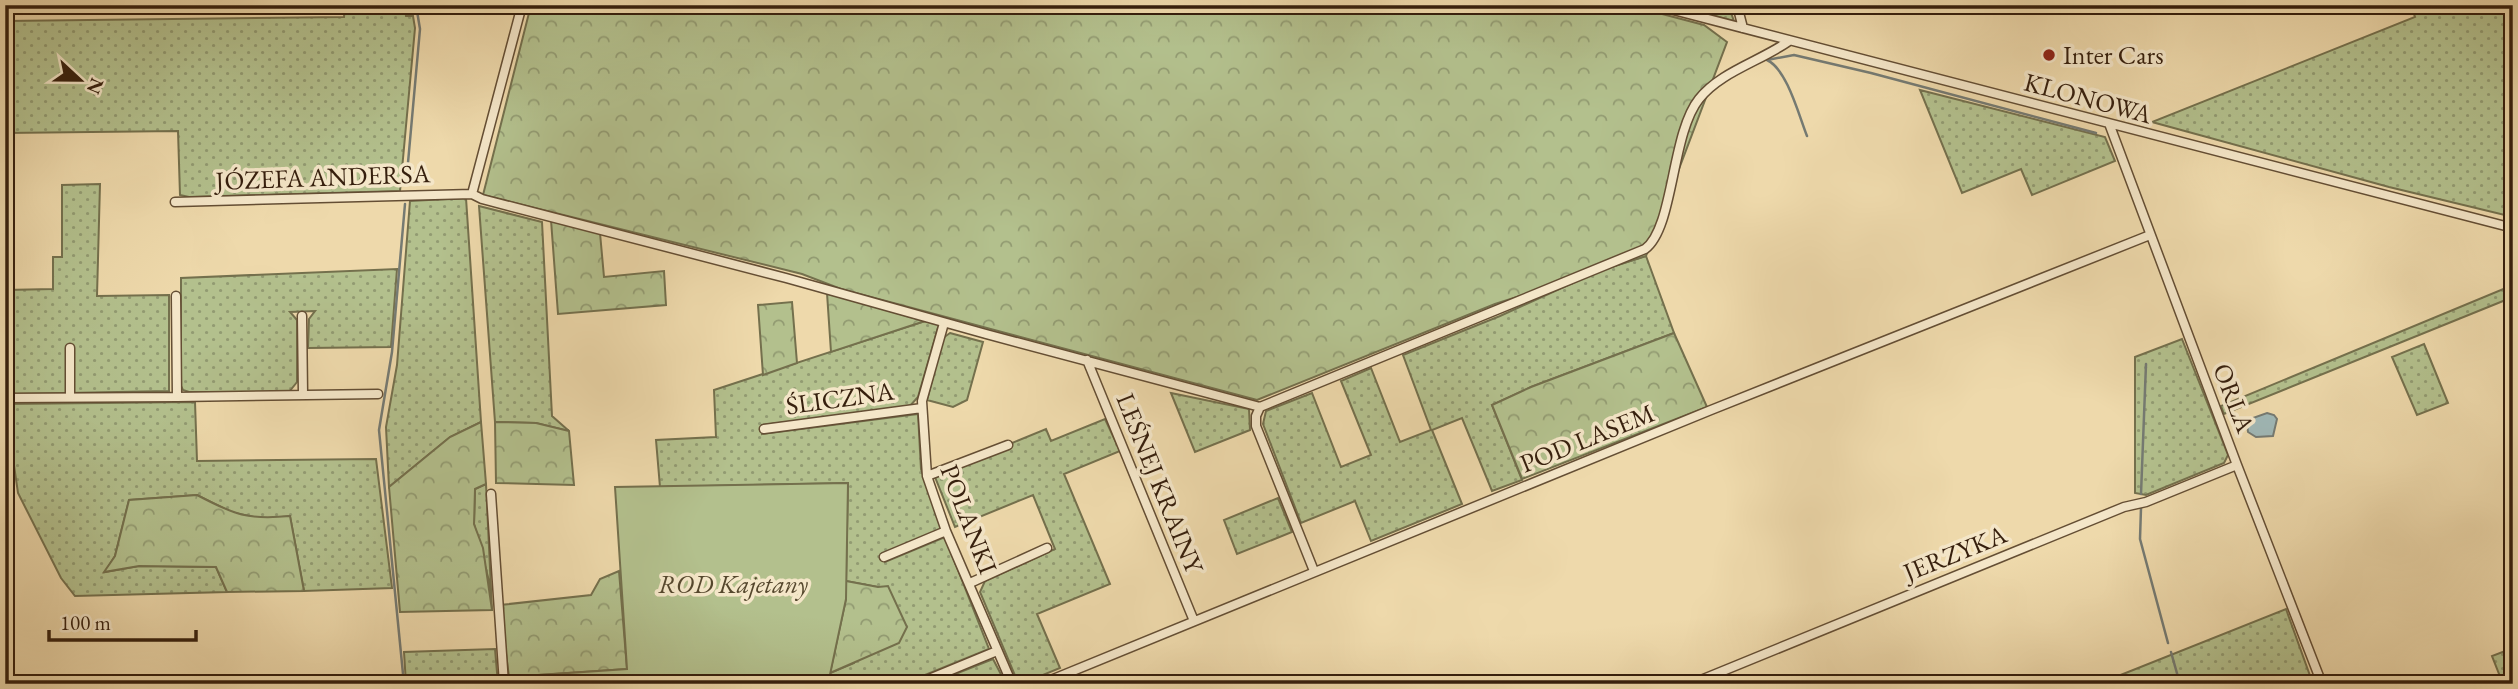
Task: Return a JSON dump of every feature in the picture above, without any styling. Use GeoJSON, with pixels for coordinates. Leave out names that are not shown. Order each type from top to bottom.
{"type":"FeatureCollection","features":[{"type":"Feature","properties":{"kind":"street"},"geometry":{"type":"LineString","coordinates":[[472,194],[522,5]]}},
{"type":"Feature","properties":{"kind":"street","name":"KLONOWA"},"geometry":{"type":"LineString","coordinates":[[1654,5],[2513,228]]}},
{"type":"Feature","properties":{"kind":"street"},"geometry":{"type":"LineString","coordinates":[[1737,5],[1742,28]]}},
{"type":"Feature","properties":{"kind":"street"},"geometry":{"type":"LineString","coordinates":[[1314,571],[1256,426],[1256,416],[1261,407],[1645,249],[1651,244],[1660,225],[1684,128],[1699,98],[1713,86],[1789,41]]}},
{"type":"Feature","properties":{"kind":"street","name":"ORLA"},"geometry":{"type":"LineString","coordinates":[[2110,125],[2322,684]]}},
{"type":"Feature","properties":{"kind":"street","name":"JÓZEFA ANDERSA"},"geometry":{"type":"LineString","coordinates":[[175,202],[472,194],[482,199],[1261,407]]}},
{"type":"Feature","properties":{"kind":"street","name":"POD LASEM"},"geometry":{"type":"LineString","coordinates":[[1041,684],[2150,234]]}},
{"type":"Feature","properties":{"kind":"street"},"geometry":{"type":"LineString","coordinates":[[176,296],[177,397]]}},
{"type":"Feature","properties":{"kind":"street"},"geometry":{"type":"LineString","coordinates":[[302,316],[303,394]]}},
{"type":"Feature","properties":{"kind":"street","name":"POLANKI"},"geometry":{"type":"LineString","coordinates":[[944,323],[922,401],[927,476],[947,531],[1012,684]]}},
{"type":"Feature","properties":{"kind":"street"},"geometry":{"type":"LineString","coordinates":[[70,348],[70,396]]}},
{"type":"Feature","properties":{"kind":"street","name":"LEŚNEJ KRAINY"},"geometry":{"type":"LineString","coordinates":[[1087,360],[1194,621]]}},
{"type":"Feature","properties":{"kind":"street"},"geometry":{"type":"LineString","coordinates":[[5,398],[378,394]]}},
{"type":"Feature","properties":{"kind":"street","name":"ŚLICZNA"},"geometry":{"type":"LineString","coordinates":[[764,429],[922,408]]}},
{"type":"Feature","properties":{"kind":"street"},"geometry":{"type":"LineString","coordinates":[[927,476],[1008,445]]}},
{"type":"Feature","properties":{"kind":"street","name":"JERZYKA"},"geometry":{"type":"LineString","coordinates":[[1691,684],[2112,512],[2146,502],[2237,465]]}},
{"type":"Feature","properties":{"kind":"street"},"geometry":{"type":"LineString","coordinates":[[491,494],[504,684]]}},
{"type":"Feature","properties":{"kind":"street"},"geometry":{"type":"LineString","coordinates":[[884,557],[947,531]]}},
{"type":"Feature","properties":{"kind":"street"},"geometry":{"type":"LineString","coordinates":[[970,583],[1047,548]]}},
{"type":"Feature","properties":{"kind":"street"},"geometry":{"type":"LineString","coordinates":[[917,684],[997,651]]}},
{"type":"Feature","properties":{"kind":"green space"},"geometry":{"type":"Polygon","coordinates":[[[345,5],[405,5],[406,16],[413,16],[415,28],[400,191],[189,197],[180,195],[178,131],[5,133],[5,21],[344,17],[345,5]]]}},
{"type":"Feature","properties":{"kind":"green space"},"geometry":{"type":"Polygon","coordinates":[[[531,5],[1628,5],[1704,25],[1727,42],[1646,256],[1495,304],[1257,400],[841,289],[802,274],[483,195],[531,5]]]}},
{"type":"Feature","properties":{"kind":"green space"},"geometry":{"type":"Polygon","coordinates":[[[1675,5],[1728,5],[1734,21],[1675,5]]]}},
{"type":"Feature","properties":{"kind":"green space"},"geometry":{"type":"Polygon","coordinates":[[[2411,5],[2513,5],[2513,217],[2389,187],[2152,122],[2415,17],[2411,5]]]}},
{"type":"Feature","properties":{"kind":"green space"},"geometry":{"type":"Polygon","coordinates":[[[1920,90],[2105,137],[2115,161],[2032,195],[2021,169],[1962,193],[1920,90]]]}},
{"type":"Feature","properties":{"kind":"green space"},"geometry":{"type":"Polygon","coordinates":[[[100,184],[97,296],[169,295],[169,391],[16,394],[5,391],[5,290],[53,289],[53,257],[62,257],[62,185],[100,184]]]}},
{"type":"Feature","properties":{"kind":"green space"},"geometry":{"type":"Polygon","coordinates":[[[466,198],[481,422],[450,437],[389,487],[386,427],[397,365],[410,201],[466,198]]]}},
{"type":"Feature","properties":{"kind":"green space"},"geometry":{"type":"Polygon","coordinates":[[[479,206],[542,222],[552,416],[569,431],[536,423],[495,422],[479,206]]]}},
{"type":"Feature","properties":{"kind":"green space"},"geometry":{"type":"Polygon","coordinates":[[[551,220],[600,233],[604,277],[664,271],[666,305],[558,314],[551,220]]]}},
{"type":"Feature","properties":{"kind":"green space"},"geometry":{"type":"Polygon","coordinates":[[[1646,256],[1674,333],[1531,387],[1492,405],[1522,480],[1492,491],[1462,418],[1432,430],[1462,504],[1371,541],[1355,501],[1301,523],[1263,424],[1266,411],[1312,393],[1341,467],[1371,455],[1341,381],[1371,368],[1400,442],[1431,430],[1403,355],[1500,316],[1599,271],[1646,256]]]}},
{"type":"Feature","properties":{"kind":"green space"},"geometry":{"type":"Polygon","coordinates":[[[397,269],[391,347],[308,348],[309,319],[315,311],[290,312],[297,320],[297,382],[289,392],[183,390],[181,278],[397,269]]]}},
{"type":"Feature","properties":{"kind":"green space"},"geometry":{"type":"Polygon","coordinates":[[[2513,285],[2513,297],[2224,414],[2221,406],[2513,285]]]}},
{"type":"Feature","properties":{"kind":"green space"},"geometry":{"type":"Polygon","coordinates":[[[827,293],[925,321],[831,352],[827,293]]]}},
{"type":"Feature","properties":{"kind":"green space"},"geometry":{"type":"Polygon","coordinates":[[[792,302],[797,363],[763,375],[758,305],[792,302]]]}},
{"type":"Feature","properties":{"kind":"green space"},"geometry":{"type":"Polygon","coordinates":[[[925,321],[939,324],[918,397],[909,407],[762,425],[762,434],[918,414],[921,469],[942,529],[881,554],[885,562],[945,537],[989,649],[903,684],[828,684],[830,673],[854,663],[878,587],[846,581],[848,483],[660,487],[656,440],[716,437],[714,390],[925,321]]]}},
{"type":"Feature","properties":{"kind":"green space"},"geometry":{"type":"Polygon","coordinates":[[[950,333],[983,342],[967,400],[953,407],[927,400],[943,338],[950,333]]]}},
{"type":"Feature","properties":{"kind":"green space"},"geometry":{"type":"Polygon","coordinates":[[[1674,333],[1707,407],[1522,479],[1492,405],[1531,387],[1674,333]]]}},
{"type":"Feature","properties":{"kind":"green space"},"geometry":{"type":"Polygon","coordinates":[[[2182,339],[2228,455],[2224,463],[2146,495],[2135,493],[2135,357],[2182,339]]]}},
{"type":"Feature","properties":{"kind":"green space"},"geometry":{"type":"Polygon","coordinates":[[[2424,344],[2448,403],[2417,415],[2392,357],[2424,344]]]}},
{"type":"Feature","properties":{"kind":"green space"},"geometry":{"type":"Polygon","coordinates":[[[1171,393],[1249,409],[1250,430],[1195,452],[1171,393]]]}},
{"type":"Feature","properties":{"kind":"green space"},"geometry":{"type":"Polygon","coordinates":[[[195,402],[197,461],[376,459],[392,588],[304,591],[290,516],[262,519],[231,512],[197,495],[129,500],[115,556],[105,572],[139,566],[216,567],[227,592],[75,596],[61,578],[18,493],[5,404],[195,402]]]}},
{"type":"Feature","properties":{"kind":"green space"},"geometry":{"type":"Polygon","coordinates":[[[1105,419],[1120,451],[1064,474],[1110,584],[1037,614],[1060,668],[1026,682],[1016,678],[980,592],[985,581],[1055,549],[1033,495],[955,527],[935,477],[1010,447],[1012,443],[1046,429],[1051,441],[1105,419]]]}},
{"type":"Feature","properties":{"kind":"green space"},"geometry":{"type":"Polygon","coordinates":[[[481,422],[486,484],[475,489],[474,524],[483,548],[492,610],[400,612],[389,487],[450,437],[481,422]]]}},
{"type":"Feature","properties":{"kind":"green space"},"geometry":{"type":"Polygon","coordinates":[[[495,422],[536,423],[569,431],[574,485],[496,483],[495,422]]]}},
{"type":"Feature","properties":{"kind":"green space","name":"ROD Kajetany"},"geometry":{"type":"Polygon","coordinates":[[[848,483],[846,599],[828,684],[509,684],[509,677],[627,669],[615,487],[848,483]]]}},
{"type":"Feature","properties":{"kind":"green space"},"geometry":{"type":"Polygon","coordinates":[[[486,484],[492,610],[489,581],[474,524],[475,489],[486,484]]]}},
{"type":"Feature","properties":{"kind":"green space"},"geometry":{"type":"Polygon","coordinates":[[[197,495],[242,514],[263,517],[290,516],[304,591],[227,592],[216,567],[139,566],[104,572],[115,556],[129,500],[197,495]]]}},
{"type":"Feature","properties":{"kind":"green space"},"geometry":{"type":"Polygon","coordinates":[[[1278,498],[1292,532],[1237,554],[1224,520],[1278,498]]]}},
{"type":"Feature","properties":{"kind":"green space"},"geometry":{"type":"Polygon","coordinates":[[[619,571],[627,669],[509,677],[500,605],[591,595],[600,579],[619,571]]]}},
{"type":"Feature","properties":{"kind":"green space"},"geometry":{"type":"Polygon","coordinates":[[[846,581],[878,587],[888,586],[907,627],[899,643],[830,673],[846,599],[846,581]]]}},
{"type":"Feature","properties":{"kind":"green space"},"geometry":{"type":"Polygon","coordinates":[[[2286,609],[2313,684],[2098,684],[2286,609]]]}},
{"type":"Feature","properties":{"kind":"green space"},"geometry":{"type":"Polygon","coordinates":[[[2513,648],[2513,684],[2503,684],[2492,656],[2513,648]]]}},
{"type":"Feature","properties":{"kind":"green space"},"geometry":{"type":"Polygon","coordinates":[[[495,649],[498,684],[406,684],[404,652],[495,649]]]}},
{"type":"Feature","properties":{"kind":"green space"},"geometry":{"type":"Polygon","coordinates":[[[993,659],[1006,684],[930,684],[993,659]]]}},
{"type":"Feature","properties":{"kind":"water"},"geometry":{"type":"Polygon","coordinates":[[[2267,413],[2277,419],[2273,436],[2256,437],[2248,432],[2250,419],[2267,413]]]}},
{"type":"Feature","properties":{"kind":"waterway"},"geometry":{"type":"LineString","coordinates":[[406,185],[420,29],[416,5]]}},
{"type":"Feature","properties":{"kind":"waterway"},"geometry":{"type":"LineString","coordinates":[[1807,136],[1781,73],[1767,60],[1794,55],[2096,133]]}},
{"type":"Feature","properties":{"kind":"waterway"},"geometry":{"type":"LineString","coordinates":[[404,684],[379,430],[392,352],[405,204]]}},
{"type":"Feature","properties":{"kind":"waterway"},"geometry":{"type":"LineString","coordinates":[[2141,494],[2146,364]]}},
{"type":"Feature","properties":{"kind":"waterway"},"geometry":{"type":"LineString","coordinates":[[2141,508],[2140,539],[2168,643]]}},
{"type":"Feature","properties":{"kind":"waterway"},"geometry":{"type":"LineString","coordinates":[[2171,652],[2180,684]]}},
{"type":"Feature","properties":{"kind":"place","name":"Inter Cars"},"geometry":{"type":"Point","coordinates":[2049,55]}}]}
